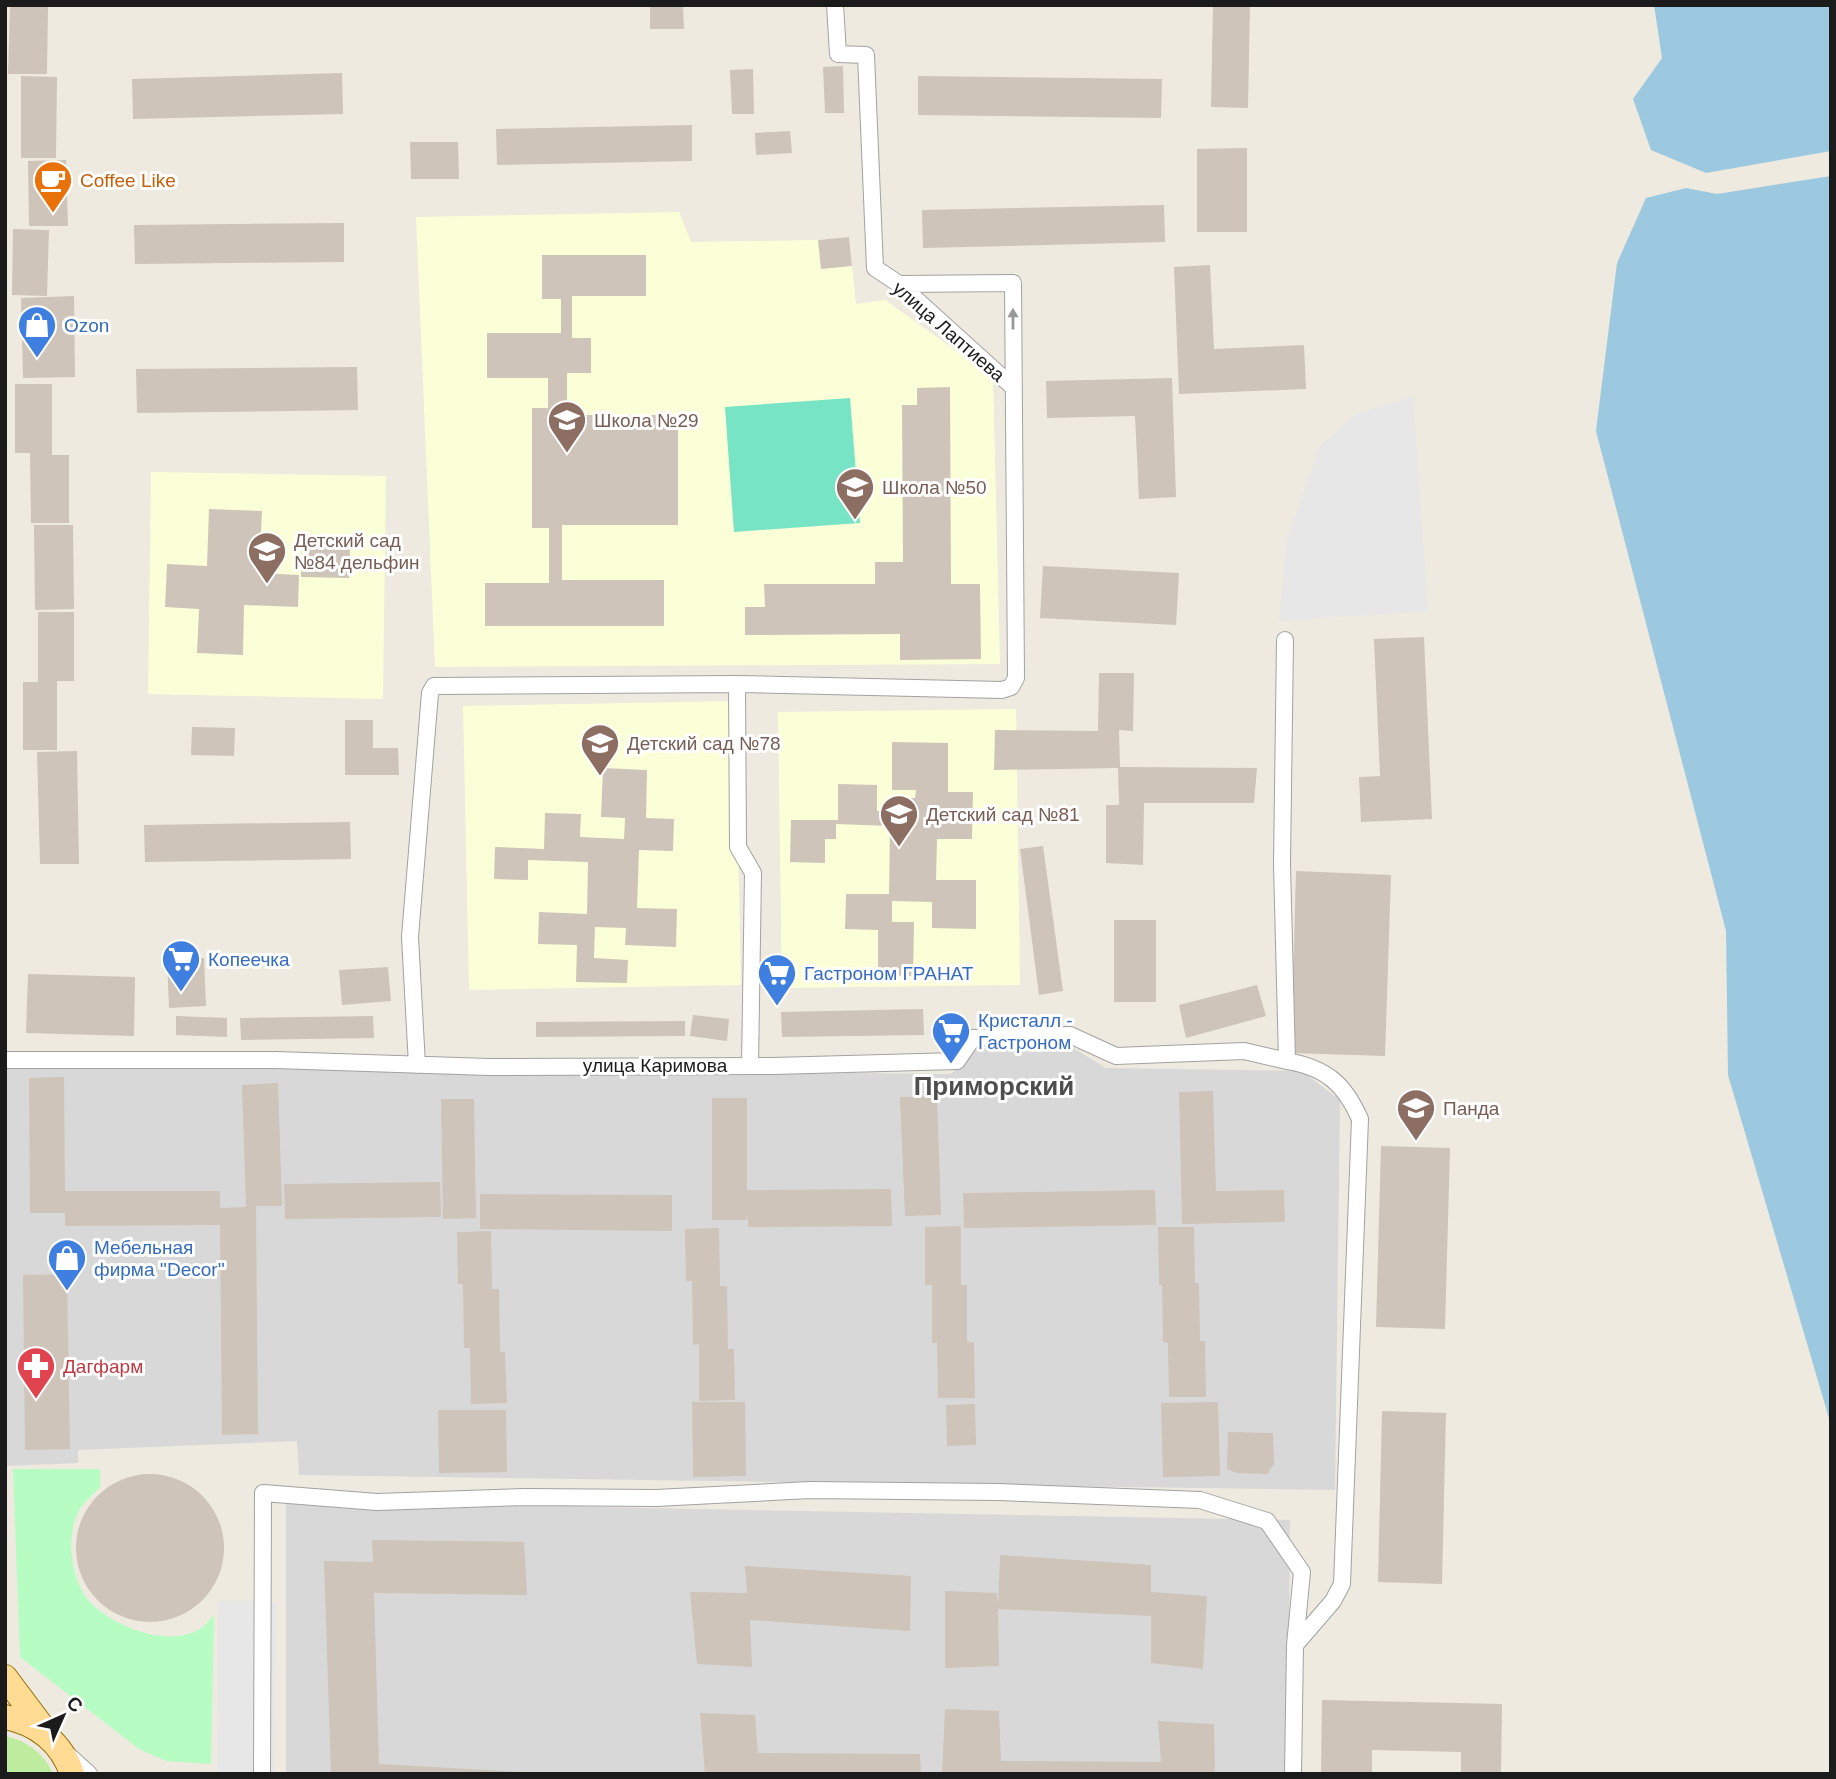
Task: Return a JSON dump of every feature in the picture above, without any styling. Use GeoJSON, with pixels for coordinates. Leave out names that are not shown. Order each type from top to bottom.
{"type":"FeatureCollection","features":[{"type":"Feature","properties":{"kind":"main road"},"geometry":{"type":"LineString","coordinates":[[5,1677],[62,1752],[72,1774]]}},
{"type":"Feature","properties":{"kind":"main road"},"geometry":{"type":"LineString","coordinates":[[5,1717],[21,1720],[51,1738]]}},
{"type":"Feature","properties":{"kind":"street","name":"улица Лаптиева"},"geometry":{"type":"LineString","coordinates":[[737,684],[1002,690],[1011,687],[1016,678],[1013,387],[899,284],[875,268],[866,55],[838,54],[835,5]]}},
{"type":"Feature","properties":{"kind":"street"},"geometry":{"type":"LineString","coordinates":[[899,284],[1013,283],[1013,387]]}},
{"type":"Feature","properties":{"kind":"street"},"geometry":{"type":"LineString","coordinates":[[1285,640],[1282,864],[1287,1061],[1309,1065],[1331,1078],[1350,1095],[1360,1119],[1342,1584],[1333,1601],[1295,1645]]}},
{"type":"Feature","properties":{"kind":"street"},"geometry":{"type":"LineString","coordinates":[[417,1065],[410,937],[431,689],[439,685],[737,684],[738,847],[753,873],[750,1065]]}},
{"type":"Feature","properties":{"kind":"street","name":"улица Каримова"},"geometry":{"type":"LineString","coordinates":[[5,1060],[275,1060],[417,1065],[885,1064],[957,1061],[973,1038],[1070,1035],[1116,1056],[1244,1051],[1287,1061]]}},
{"type":"Feature","properties":{"kind":"street"},"geometry":{"type":"LineString","coordinates":[[262,1774],[263,1493],[377,1502],[526,1497],[656,1498],[810,1490],[998,1492],[1200,1500],[1266,1521],[1302,1572],[1295,1645],[1293,1774]]}},
{"type":"Feature","properties":{"kind":"street"},"geometry":{"type":"LineString","coordinates":[[51,1738],[89,1774]]}},
{"type":"Feature","properties":{"kind":"shaded area"},"geometry":{"type":"Polygon","coordinates":[[[679,212],[691,242],[849,237],[856,304],[885,300],[993,377],[1000,664],[435,667],[416,217],[679,212]]]}},
{"type":"Feature","properties":{"kind":"shaded area"},"geometry":{"type":"Polygon","coordinates":[[[1413,397],[1428,611],[1279,621],[1287,539],[1320,446],[1356,414],[1413,397]]]}},
{"type":"Feature","properties":{"kind":"shaded area","name":"Детский сад №84 дельфин"},"geometry":{"type":"Polygon","coordinates":[[[151,472],[386,476],[383,699],[148,694],[151,472]]]}},
{"type":"Feature","properties":{"kind":"shaded area","name":"Детский сад №78"},"geometry":{"type":"Polygon","coordinates":[[[735,701],[741,985],[469,990],[463,706],[735,701]]]}},
{"type":"Feature","properties":{"kind":"shaded area","name":"Детский сад №81"},"geometry":{"type":"Polygon","coordinates":[[[1016,709],[1020,985],[782,988],[778,712],[1016,709]]]}},
{"type":"Feature","properties":{"kind":"shaded area"},"geometry":{"type":"Polygon","coordinates":[[[978,1048],[1075,1049],[1106,1068],[1302,1071],[1340,1100],[1335,1490],[299,1475],[297,1441],[78,1450],[78,1463],[5,1466],[5,1065],[951,1074],[978,1048]]]}},
{"type":"Feature","properties":{"kind":"shaded area"},"geometry":{"type":"Polygon","coordinates":[[[286,1491],[592,1507],[1290,1520],[1288,1774],[286,1774],[286,1491]]]}},
{"type":"Feature","properties":{"kind":"shaded area"},"geometry":{"type":"Polygon","coordinates":[[[218,1601],[276,1602],[274,1774],[217,1774],[218,1601]]]}},
{"type":"Feature","properties":{"kind":"green space"},"geometry":{"type":"Polygon","coordinates":[[[850,398],[860,523],[734,532],[725,407],[850,398]]]}},
{"type":"Feature","properties":{"kind":"green space"},"geometry":{"type":"Polygon","coordinates":[[[13,1469],[100,1469],[100,1487],[81,1507],[72,1530],[71,1544],[79,1585],[86,1597],[104,1614],[141,1632],[168,1636],[197,1631],[214,1615],[211,1764],[166,1761],[139,1749],[20,1657],[13,1469]]]}},
{"type":"Feature","properties":{"kind":"green space"},"geometry":{"type":"Polygon","coordinates":[[[5,1736],[34,1749],[45,1760],[53,1774],[5,1774],[5,1736]]]}},
{"type":"Feature","properties":{"kind":"water"},"geometry":{"type":"Polygon","coordinates":[[[1654,5],[1831,5],[1831,151],[1706,173],[1651,150],[1633,99],[1662,58],[1654,5]]]}},
{"type":"Feature","properties":{"kind":"water"},"geometry":{"type":"Polygon","coordinates":[[[1831,176],[1831,1425],[1728,1075],[1726,931],[1596,431],[1617,263],[1646,198],[1686,188],[1717,194],[1831,176]]]}},
{"type":"Feature","properties":{"kind":"building"},"geometry":{"type":"Polygon","coordinates":[[[10,5],[48,5],[47,74],[8,74],[10,5]]]}},
{"type":"Feature","properties":{"kind":"building"},"geometry":{"type":"Polygon","coordinates":[[[650,5],[683,5],[684,29],[650,29],[650,5]]]}},
{"type":"Feature","properties":{"kind":"building"},"geometry":{"type":"Polygon","coordinates":[[[1213,5],[1250,5],[1248,108],[1211,107],[1213,5]]]}},
{"type":"Feature","properties":{"kind":"building"},"geometry":{"type":"Polygon","coordinates":[[[843,66],[844,113],[825,113],[823,67],[843,66]]]}},
{"type":"Feature","properties":{"kind":"building"},"geometry":{"type":"Polygon","coordinates":[[[753,69],[754,114],[732,114],[730,70],[753,69]]]}},
{"type":"Feature","properties":{"kind":"building"},"geometry":{"type":"Polygon","coordinates":[[[342,73],[343,114],[133,119],[132,79],[342,73]]]}},
{"type":"Feature","properties":{"kind":"building"},"geometry":{"type":"Polygon","coordinates":[[[21,76],[57,77],[56,158],[21,158],[21,76]]]}},
{"type":"Feature","properties":{"kind":"building"},"geometry":{"type":"Polygon","coordinates":[[[918,76],[1162,79],[1161,118],[918,115],[918,76]]]}},
{"type":"Feature","properties":{"kind":"building"},"geometry":{"type":"Polygon","coordinates":[[[692,125],[692,161],[497,165],[496,129],[692,125]]]}},
{"type":"Feature","properties":{"kind":"building"},"geometry":{"type":"Polygon","coordinates":[[[790,131],[792,153],[756,155],[755,133],[790,131]]]}},
{"type":"Feature","properties":{"kind":"building"},"geometry":{"type":"Polygon","coordinates":[[[410,142],[458,142],[459,179],[411,179],[410,142]]]}},
{"type":"Feature","properties":{"kind":"building"},"geometry":{"type":"Polygon","coordinates":[[[1247,148],[1247,232],[1197,232],[1197,149],[1247,148]]]}},
{"type":"Feature","properties":{"kind":"building"},"geometry":{"type":"Polygon","coordinates":[[[66,160],[68,226],[29,226],[28,161],[66,160]]]}},
{"type":"Feature","properties":{"kind":"building"},"geometry":{"type":"Polygon","coordinates":[[[1164,205],[1165,242],[923,248],[922,210],[1164,205]]]}},
{"type":"Feature","properties":{"kind":"building"},"geometry":{"type":"Polygon","coordinates":[[[344,223],[344,262],[135,264],[134,225],[344,223]]]}},
{"type":"Feature","properties":{"kind":"building"},"geometry":{"type":"Polygon","coordinates":[[[13,229],[49,230],[47,296],[12,295],[13,229]]]}},
{"type":"Feature","properties":{"kind":"building"},"geometry":{"type":"Polygon","coordinates":[[[849,237],[852,266],[821,269],[818,240],[849,237]]]}},
{"type":"Feature","properties":{"kind":"building"},"geometry":{"type":"Polygon","coordinates":[[[542,255],[646,255],[646,296],[572,296],[572,338],[591,338],[591,373],[567,373],[567,415],[678,415],[678,525],[562,525],[562,580],[664,580],[664,626],[485,626],[485,583],[549,583],[549,528],[532,528],[532,408],[548,408],[548,378],[487,378],[487,333],[561,333],[561,299],[542,299],[542,255]]]}},
{"type":"Feature","properties":{"kind":"building"},"geometry":{"type":"Polygon","coordinates":[[[1210,265],[1214,349],[1304,345],[1306,389],[1179,394],[1174,267],[1210,265]]]}},
{"type":"Feature","properties":{"kind":"building"},"geometry":{"type":"Polygon","coordinates":[[[74,296],[75,377],[23,378],[21,298],[74,296]]]}},
{"type":"Feature","properties":{"kind":"building"},"geometry":{"type":"Polygon","coordinates":[[[357,367],[358,410],[137,413],[136,369],[357,367]]]}},
{"type":"Feature","properties":{"kind":"building"},"geometry":{"type":"Polygon","coordinates":[[[1172,378],[1176,497],[1139,499],[1135,416],[1047,418],[1046,381],[1172,378]]]}},
{"type":"Feature","properties":{"kind":"building"},"geometry":{"type":"Polygon","coordinates":[[[15,384],[52,384],[52,455],[69,455],[69,523],[31,523],[30,453],[15,453],[15,384]]]}},
{"type":"Feature","properties":{"kind":"building"},"geometry":{"type":"Polygon","coordinates":[[[950,387],[951,584],[980,584],[981,659],[900,660],[900,634],[745,635],[745,607],[765,607],[764,584],[875,584],[875,562],[903,562],[902,405],[917,405],[917,388],[950,387]]]}},
{"type":"Feature","properties":{"kind":"building"},"geometry":{"type":"Polygon","coordinates":[[[209,509],[262,511],[259,573],[299,575],[298,607],[244,605],[243,655],[197,653],[199,609],[165,607],[167,564],[207,566],[209,509]]]}},
{"type":"Feature","properties":{"kind":"building"},"geometry":{"type":"Polygon","coordinates":[[[34,525],[73,525],[74,609],[35,610],[34,525]]]}},
{"type":"Feature","properties":{"kind":"building"},"geometry":{"type":"Polygon","coordinates":[[[302,546],[350,548],[349,578],[301,577],[302,546]]]}},
{"type":"Feature","properties":{"kind":"building"},"geometry":{"type":"Polygon","coordinates":[[[1043,566],[1179,573],[1176,625],[1040,618],[1043,566]]]}},
{"type":"Feature","properties":{"kind":"building"},"geometry":{"type":"Polygon","coordinates":[[[38,612],[74,612],[74,681],[57,681],[57,750],[23,750],[23,682],[38,682],[38,612]]]}},
{"type":"Feature","properties":{"kind":"building"},"geometry":{"type":"Polygon","coordinates":[[[1424,637],[1432,819],[1361,822],[1359,777],[1380,776],[1374,639],[1424,637]]]}},
{"type":"Feature","properties":{"kind":"building"},"geometry":{"type":"Polygon","coordinates":[[[1099,673],[1134,673],[1133,731],[1119,730],[1120,767],[1257,768],[1254,803],[1144,803],[1143,865],[1106,863],[1106,805],[1119,805],[1118,768],[994,770],[995,730],[1098,731],[1099,673]]]}},
{"type":"Feature","properties":{"kind":"building"},"geometry":{"type":"Polygon","coordinates":[[[345,720],[373,720],[373,748],[398,748],[399,775],[345,775],[345,720]]]}},
{"type":"Feature","properties":{"kind":"building"},"geometry":{"type":"Polygon","coordinates":[[[192,727],[235,728],[234,756],[191,755],[192,727]]]}},
{"type":"Feature","properties":{"kind":"building"},"geometry":{"type":"Polygon","coordinates":[[[892,742],[948,743],[948,792],[973,792],[972,839],[937,839],[936,880],[976,880],[976,929],[932,928],[932,902],[892,901],[892,922],[914,922],[913,976],[878,975],[878,930],[845,929],[846,894],[889,894],[890,826],[836,824],[836,839],[825,839],[825,863],[790,862],[791,820],[838,820],[838,784],[877,785],[877,811],[904,812],[904,798],[915,798],[916,790],[892,790],[892,742]]]}},
{"type":"Feature","properties":{"kind":"building"},"geometry":{"type":"Polygon","coordinates":[[[77,751],[79,864],[40,864],[37,752],[77,751]]]}},
{"type":"Feature","properties":{"kind":"building"},"geometry":{"type":"Polygon","coordinates":[[[603,768],[647,770],[646,818],[674,819],[673,851],[639,850],[637,908],[677,909],[676,947],[625,945],[626,928],[595,927],[594,958],[628,960],[627,983],[576,982],[577,945],[538,944],[539,912],[587,914],[588,862],[528,860],[528,880],[494,879],[495,847],[544,849],[545,813],[581,814],[580,837],[624,839],[625,818],[601,817],[603,768]]]}},
{"type":"Feature","properties":{"kind":"building"},"geometry":{"type":"Polygon","coordinates":[[[350,822],[351,859],[145,862],[144,825],[350,822]]]}},
{"type":"Feature","properties":{"kind":"building"},"geometry":{"type":"Polygon","coordinates":[[[1043,846],[1063,991],[1039,995],[1020,849],[1043,846]]]}},
{"type":"Feature","properties":{"kind":"building"},"geometry":{"type":"Polygon","coordinates":[[[1296,871],[1391,875],[1385,1056],[1291,1053],[1296,871]]]}},
{"type":"Feature","properties":{"kind":"building"},"geometry":{"type":"Polygon","coordinates":[[[1114,920],[1156,920],[1156,1002],[1114,1002],[1114,920]]]}},
{"type":"Feature","properties":{"kind":"building"},"geometry":{"type":"Polygon","coordinates":[[[204,958],[206,1006],[169,1008],[167,959],[204,958]]]}},
{"type":"Feature","properties":{"kind":"building"},"geometry":{"type":"Polygon","coordinates":[[[388,967],[391,1001],[342,1005],[339,970],[388,967]]]}},
{"type":"Feature","properties":{"kind":"building"},"geometry":{"type":"Polygon","coordinates":[[[28,974],[135,977],[134,1036],[26,1033],[28,974]]]}},
{"type":"Feature","properties":{"kind":"building"},"geometry":{"type":"Polygon","coordinates":[[[1257,985],[1266,1016],[1186,1038],[1179,1005],[1257,985]]]}},
{"type":"Feature","properties":{"kind":"building"},"geometry":{"type":"Polygon","coordinates":[[[923,1009],[924,1035],[782,1037],[781,1012],[923,1009]]]}},
{"type":"Feature","properties":{"kind":"building"},"geometry":{"type":"Polygon","coordinates":[[[693,1015],[729,1019],[727,1041],[690,1036],[693,1015]]]}},
{"type":"Feature","properties":{"kind":"building"},"geometry":{"type":"Polygon","coordinates":[[[176,1016],[227,1018],[227,1037],[176,1035],[176,1016]]]}},
{"type":"Feature","properties":{"kind":"building"},"geometry":{"type":"Polygon","coordinates":[[[373,1016],[374,1038],[241,1040],[240,1018],[373,1016]]]}},
{"type":"Feature","properties":{"kind":"building"},"geometry":{"type":"Polygon","coordinates":[[[685,1021],[685,1036],[536,1037],[536,1022],[685,1021]]]}},
{"type":"Feature","properties":{"kind":"building"},"geometry":{"type":"Polygon","coordinates":[[[64,1077],[65,1191],[220,1191],[220,1208],[246,1207],[242,1085],[278,1083],[282,1206],[256,1206],[258,1434],[222,1435],[220,1225],[65,1226],[65,1213],[30,1213],[29,1078],[64,1077]]]}},
{"type":"Feature","properties":{"kind":"building"},"geometry":{"type":"Polygon","coordinates":[[[1213,1091],[1216,1191],[1284,1190],[1285,1222],[1182,1224],[1179,1092],[1213,1091]]]}},
{"type":"Feature","properties":{"kind":"building"},"geometry":{"type":"Polygon","coordinates":[[[937,1096],[941,1215],[905,1216],[900,1097],[937,1096]]]}},
{"type":"Feature","properties":{"kind":"building"},"geometry":{"type":"Polygon","coordinates":[[[712,1098],[747,1098],[747,1190],[891,1189],[892,1226],[748,1227],[748,1212],[747,1220],[712,1220],[712,1098]]]}},
{"type":"Feature","properties":{"kind":"building"},"geometry":{"type":"Polygon","coordinates":[[[441,1099],[474,1099],[476,1218],[443,1219],[441,1099]]]}},
{"type":"Feature","properties":{"kind":"building"},"geometry":{"type":"Polygon","coordinates":[[[1381,1146],[1450,1148],[1445,1329],[1376,1327],[1381,1146]]]}},
{"type":"Feature","properties":{"kind":"building"},"geometry":{"type":"Polygon","coordinates":[[[440,1182],[441,1217],[285,1219],[284,1184],[440,1182]]]}},
{"type":"Feature","properties":{"kind":"building"},"geometry":{"type":"Polygon","coordinates":[[[1155,1190],[1156,1225],[964,1228],[963,1193],[1155,1190]]]}},
{"type":"Feature","properties":{"kind":"building"},"geometry":{"type":"Polygon","coordinates":[[[480,1194],[672,1195],[672,1231],[480,1229],[480,1194]]]}},
{"type":"Feature","properties":{"kind":"building"},"geometry":{"type":"Polygon","coordinates":[[[961,1226],[961,1285],[967,1285],[967,1342],[974,1342],[975,1398],[938,1398],[937,1343],[932,1343],[932,1285],[925,1285],[925,1227],[961,1226]]]}},
{"type":"Feature","properties":{"kind":"building"},"geometry":{"type":"Polygon","coordinates":[[[1158,1227],[1194,1227],[1200,1341],[1205,1341],[1206,1397],[1169,1397],[1168,1343],[1163,1342],[1162,1285],[1159,1285],[1158,1227]]]}},
{"type":"Feature","properties":{"kind":"building"},"geometry":{"type":"Polygon","coordinates":[[[719,1228],[720,1286],[727,1286],[728,1349],[734,1349],[735,1400],[699,1401],[699,1344],[693,1345],[692,1281],[686,1281],[685,1229],[719,1228]]]}},
{"type":"Feature","properties":{"kind":"building"},"geometry":{"type":"Polygon","coordinates":[[[491,1231],[492,1289],[499,1289],[500,1352],[505,1352],[507,1403],[471,1404],[470,1348],[464,1348],[463,1284],[458,1284],[457,1232],[491,1231]]]}},
{"type":"Feature","properties":{"kind":"building"},"geometry":{"type":"Polygon","coordinates":[[[67,1274],[70,1449],[25,1450],[23,1275],[67,1274]]]}},
{"type":"Feature","properties":{"kind":"building"},"geometry":{"type":"Polygon","coordinates":[[[692,1402],[745,1402],[746,1476],[693,1477],[692,1402]]]}},
{"type":"Feature","properties":{"kind":"building"},"geometry":{"type":"Polygon","coordinates":[[[1218,1402],[1220,1476],[1163,1477],[1161,1403],[1218,1402]]]}},
{"type":"Feature","properties":{"kind":"building"},"geometry":{"type":"Polygon","coordinates":[[[975,1404],[976,1445],[947,1446],[946,1405],[975,1404]]]}},
{"type":"Feature","properties":{"kind":"building"},"geometry":{"type":"Polygon","coordinates":[[[438,1410],[506,1410],[507,1472],[439,1473],[438,1410]]]}},
{"type":"Feature","properties":{"kind":"building"},"geometry":{"type":"Polygon","coordinates":[[[1382,1411],[1446,1413],[1442,1584],[1378,1582],[1382,1411]]]}},
{"type":"Feature","properties":{"kind":"building"},"geometry":{"type":"Polygon","coordinates":[[[1228,1432],[1273,1433],[1274,1464],[1267,1474],[1237,1473],[1227,1469],[1228,1432]]]}},
{"type":"Feature","properties":{"kind":"building"},"geometry":{"type":"Polygon","coordinates":[[[150,1474],[178,1479],[202,1496],[219,1520],[224,1548],[219,1576],[202,1600],[178,1617],[150,1622],[122,1617],[98,1600],[81,1576],[76,1548],[81,1520],[98,1496],[122,1479],[150,1474]]]}},
{"type":"Feature","properties":{"kind":"building"},"geometry":{"type":"Polygon","coordinates":[[[372,1540],[524,1542],[527,1595],[374,1593],[379,1764],[523,1774],[331,1774],[324,1561],[373,1562],[372,1540]]]}},
{"type":"Feature","properties":{"kind":"building"},"geometry":{"type":"Polygon","coordinates":[[[1000,1555],[1151,1565],[1151,1592],[1207,1596],[1203,1669],[1151,1663],[1151,1616],[998,1609],[999,1666],[945,1668],[945,1591],[997,1593],[998,1607],[1000,1555]]]}},
{"type":"Feature","properties":{"kind":"building"},"geometry":{"type":"Polygon","coordinates":[[[745,1566],[911,1576],[910,1631],[750,1620],[752,1667],[697,1664],[690,1592],[747,1593],[745,1566]]]}},
{"type":"Feature","properties":{"kind":"building"},"geometry":{"type":"Polygon","coordinates":[[[1322,1700],[1502,1704],[1501,1774],[1461,1774],[1461,1752],[1372,1750],[1372,1774],[1321,1774],[1322,1700]]]}},
{"type":"Feature","properties":{"kind":"building"},"geometry":{"type":"Polygon","coordinates":[[[945,1709],[999,1711],[1001,1761],[1161,1762],[1158,1721],[1214,1724],[1215,1774],[942,1774],[945,1709]]]}},
{"type":"Feature","properties":{"kind":"building"},"geometry":{"type":"Polygon","coordinates":[[[700,1713],[755,1715],[758,1753],[920,1754],[921,1774],[705,1774],[700,1713]]]}},
{"type":"Feature","properties":{"kind":"place","name":"Coffee Like"},"geometry":{"type":"Point","coordinates":[53,214]}},
{"type":"Feature","properties":{"kind":"place","name":"Ozon"},"geometry":{"type":"Point","coordinates":[37,359]}},
{"type":"Feature","properties":{"kind":"place","name":"Школа №29"},"geometry":{"type":"Point","coordinates":[567,454]}},
{"type":"Feature","properties":{"kind":"place","name":"Школа №50"},"geometry":{"type":"Point","coordinates":[855,521]}},
{"type":"Feature","properties":{"kind":"place","name":"Детский сад №84 дельфин"},"geometry":{"type":"Point","coordinates":[267,585]}},
{"type":"Feature","properties":{"kind":"place","name":"Детский сад №78"},"geometry":{"type":"Point","coordinates":[600,777]}},
{"type":"Feature","properties":{"kind":"place","name":"Детский сад №81"},"geometry":{"type":"Point","coordinates":[899,848]}},
{"type":"Feature","properties":{"kind":"place","name":"Копеечка"},"geometry":{"type":"Point","coordinates":[181,993]}},
{"type":"Feature","properties":{"kind":"place","name":"Гастроном ГРАНАТ"},"geometry":{"type":"Point","coordinates":[777,1007]}},
{"type":"Feature","properties":{"kind":"place","name":"Кристалл - Гастроном"},"geometry":{"type":"Point","coordinates":[951,1065]}},
{"type":"Feature","properties":{"kind":"place","name":"Панда"},"geometry":{"type":"Point","coordinates":[1416,1142]}},
{"type":"Feature","properties":{"kind":"place","name":"Мебельная фирма ''Decor''"},"geometry":{"type":"Point","coordinates":[67,1292]}},
{"type":"Feature","properties":{"kind":"place","name":"Дагфарм"},"geometry":{"type":"Point","coordinates":[36,1400]}},
{"type":"Feature","properties":{"kind":"district","name":"Приморский"},"geometry":{"type":"Point","coordinates":[994,1086]}}]}
